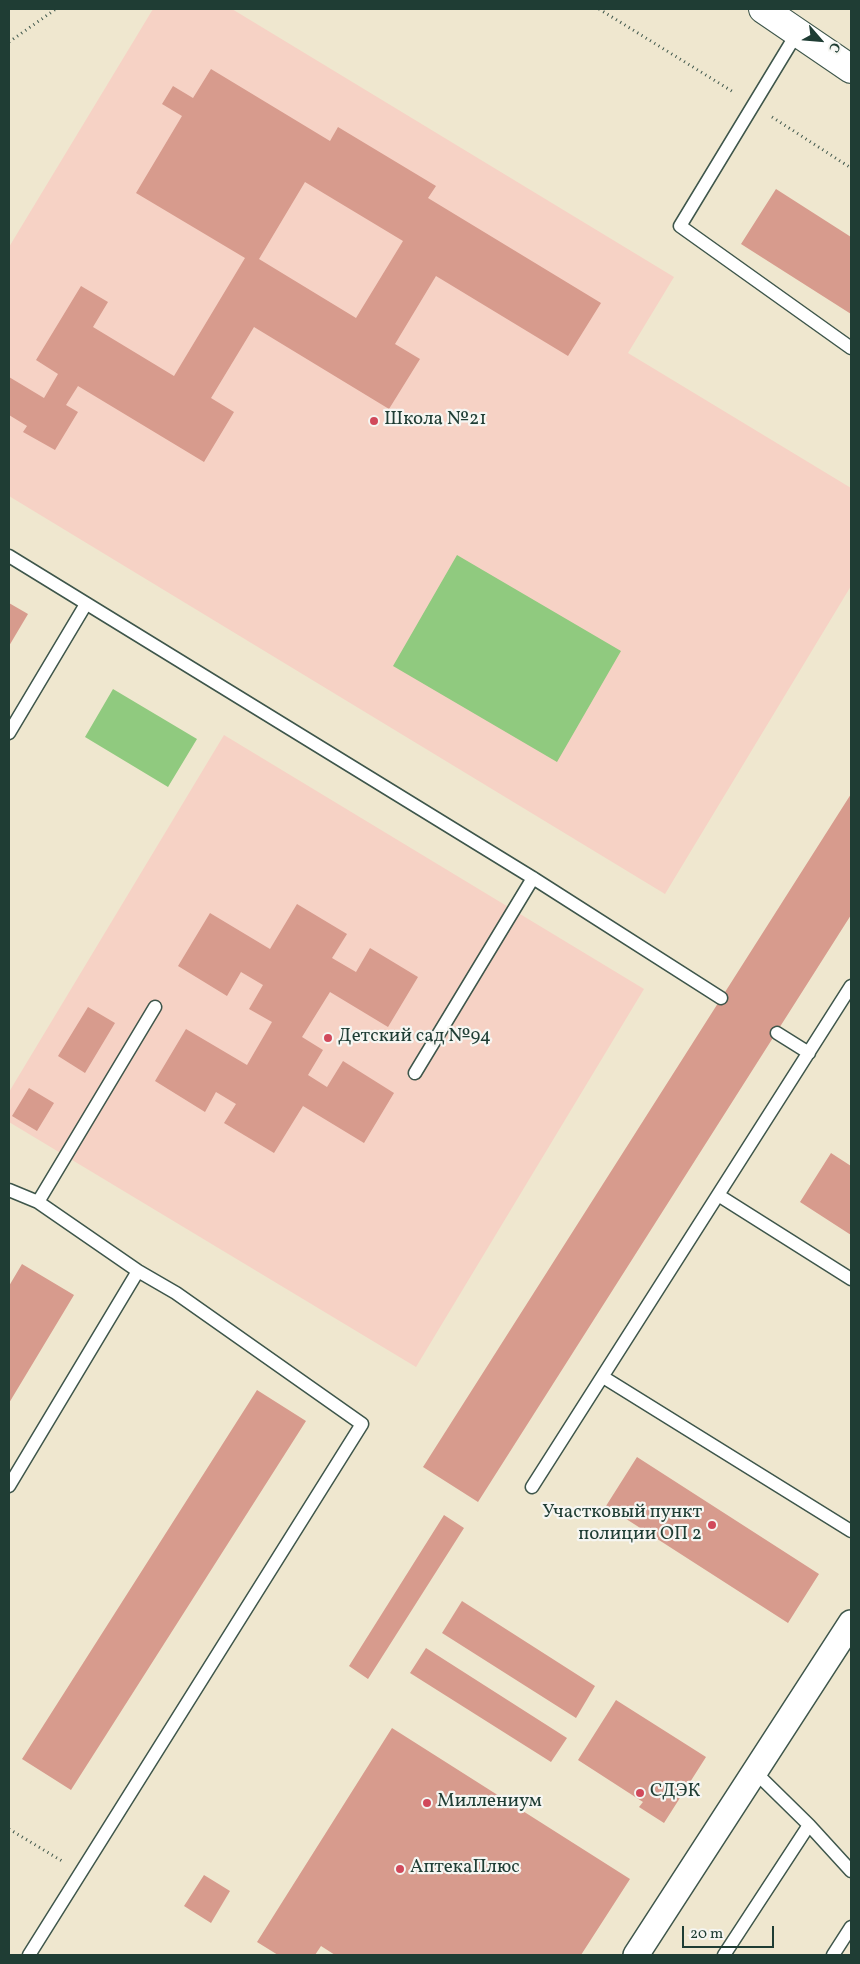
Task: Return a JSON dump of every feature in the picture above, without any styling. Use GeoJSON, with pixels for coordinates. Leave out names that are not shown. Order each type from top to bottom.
{"type":"FeatureCollection","features":[{"type":"Feature","properties":{"kind":"street"},"geometry":{"type":"LineString","coordinates":[[769,11],[797,33],[851,70]]}},
{"type":"Feature","properties":{"kind":"street"},"geometry":{"type":"LineString","coordinates":[[636,1955],[851,1623]]}},
{"type":"Feature","properties":{"kind":"lane"},"geometry":{"type":"LineString","coordinates":[[797,33],[680,226],[851,348]]}},
{"type":"Feature","properties":{"kind":"lane"},"geometry":{"type":"LineString","coordinates":[[9,556],[533,878],[722,998]]}},
{"type":"Feature","properties":{"kind":"lane"},"geometry":{"type":"LineString","coordinates":[[9,733],[86,604]]}},
{"type":"Feature","properties":{"kind":"lane"},"geometry":{"type":"LineString","coordinates":[[416,1073],[533,878]]}},
{"type":"Feature","properties":{"kind":"lane"},"geometry":{"type":"LineString","coordinates":[[532,1487],[851,986]]}},
{"type":"Feature","properties":{"kind":"lane"},"geometry":{"type":"LineString","coordinates":[[38,1202],[155,1007]]}},
{"type":"Feature","properties":{"kind":"lane"},"geometry":{"type":"LineString","coordinates":[[777,1033],[808,1053]]}},
{"type":"Feature","properties":{"kind":"lane"},"geometry":{"type":"LineString","coordinates":[[9,1190],[38,1202],[138,1272],[176,1294],[362,1424],[29,1955]]}},
{"type":"Feature","properties":{"kind":"lane"},"geometry":{"type":"LineString","coordinates":[[718,1195],[851,1279]]}},
{"type":"Feature","properties":{"kind":"lane"},"geometry":{"type":"LineString","coordinates":[[9,1486],[138,1272]]}},
{"type":"Feature","properties":{"kind":"lane"},"geometry":{"type":"LineString","coordinates":[[603,1377],[851,1531]]}},
{"type":"Feature","properties":{"kind":"lane"},"geometry":{"type":"LineString","coordinates":[[755,1772],[809,1825],[851,1871]]}},
{"type":"Feature","properties":{"kind":"lane"},"geometry":{"type":"LineString","coordinates":[[724,1955],[809,1825]]}},
{"type":"Feature","properties":{"kind":"lane"},"geometry":{"type":"LineString","coordinates":[[833,1955],[851,1927]]}},
{"type":"Feature","properties":{"kind":"path"},"geometry":{"type":"LineString","coordinates":[[9,42],[56,9]]}},
{"type":"Feature","properties":{"kind":"path"},"geometry":{"type":"LineString","coordinates":[[599,9],[754,105],[851,168]]}},
{"type":"Feature","properties":{"kind":"path"},"geometry":{"type":"LineString","coordinates":[[9,1829],[81,1872]]}},
{"type":"Feature","properties":{"kind":"shaded area","name":"Школа №21"},"geometry":{"type":"Polygon","coordinates":[[[153,9],[232,9],[674,277],[628,353],[851,488],[851,586],[665,894],[9,496],[9,247],[153,9]]]}},
{"type":"Feature","properties":{"kind":"shaded area","name":"Детский сад №94"},"geometry":{"type":"Polygon","coordinates":[[[224,735],[644,989],[416,1367],[9,1122],[9,1092],[224,735]]]}},
{"type":"Feature","properties":{"kind":"green space"},"geometry":{"type":"Polygon","coordinates":[[[457,555],[621,651],[557,762],[393,666],[457,555]]]}},
{"type":"Feature","properties":{"kind":"green space"},"geometry":{"type":"Polygon","coordinates":[[[113,689],[197,739],[168,787],[85,737],[113,689]]]}},
{"type":"Feature","properties":{"kind":"building"},"geometry":{"type":"Polygon","coordinates":[[[211,69],[330,141],[338,127],[436,186],[428,198],[601,303],[568,356],[436,276],[395,344],[420,359],[389,409],[254,327],[211,398],[234,412],[204,462],[78,386],[66,405],[78,412],[55,450],[23,432],[27,426],[9,415],[9,377],[44,398],[58,374],[36,360],[81,286],[108,302],[93,327],[174,376],[245,258],[136,193],[182,116],[162,104],[173,86],[193,98],[211,69]],[[305,182],[259,259],[356,318],[403,241],[305,182]]]}},
{"type":"Feature","properties":{"kind":"building"},"geometry":{"type":"Polygon","coordinates":[[[776,189],[851,237],[851,314],[741,244],[776,189]]]}},
{"type":"Feature","properties":{"kind":"building"},"geometry":{"type":"Polygon","coordinates":[[[9,603],[28,614],[9,646],[9,603]]]}},
{"type":"Feature","properties":{"kind":"building"},"geometry":{"type":"Polygon","coordinates":[[[851,794],[851,915],[478,1502],[423,1467],[851,794]]]}},
{"type":"Feature","properties":{"kind":"building"},"geometry":{"type":"Polygon","coordinates":[[[297,904],[347,934],[332,958],[356,972],[370,948],[418,977],[388,1027],[330,992],[302,1037],[323,1050],[308,1075],[327,1087],[343,1061],[394,1093],[364,1143],[303,1106],[274,1153],[224,1123],[236,1104],[216,1092],[205,1112],[155,1081],[186,1029],[247,1065],[272,1022],[249,1009],[263,985],[241,972],[227,996],[178,966],[210,913],[270,949],[297,904]]]}},
{"type":"Feature","properties":{"kind":"building"},"geometry":{"type":"Polygon","coordinates":[[[88,1007],[115,1023],[85,1073],[58,1056],[88,1007]]]}},
{"type":"Feature","properties":{"kind":"building"},"geometry":{"type":"Polygon","coordinates":[[[29,1088],[54,1103],[37,1131],[12,1116],[29,1088]]]}},
{"type":"Feature","properties":{"kind":"building"},"geometry":{"type":"Polygon","coordinates":[[[831,1153],[851,1166],[851,1235],[800,1202],[831,1153]]]}},
{"type":"Feature","properties":{"kind":"building"},"geometry":{"type":"Polygon","coordinates":[[[22,1264],[74,1295],[9,1403],[9,1286],[22,1264]]]}},
{"type":"Feature","properties":{"kind":"building"},"geometry":{"type":"Polygon","coordinates":[[[257,1390],[306,1421],[71,1790],[22,1759],[257,1390]]]}},
{"type":"Feature","properties":{"kind":"building"},"geometry":{"type":"Polygon","coordinates":[[[637,1457],[819,1574],[788,1623],[606,1506],[637,1457]]]}},
{"type":"Feature","properties":{"kind":"building"},"geometry":{"type":"Polygon","coordinates":[[[444,1515],[464,1528],[368,1679],[349,1666],[444,1515]]]}},
{"type":"Feature","properties":{"kind":"building"},"geometry":{"type":"Polygon","coordinates":[[[462,1601],[595,1686],[576,1718],[442,1633],[462,1601]]]}},
{"type":"Feature","properties":{"kind":"building"},"geometry":{"type":"Polygon","coordinates":[[[426,1648],[567,1738],[551,1762],[410,1673],[426,1648]]]}},
{"type":"Feature","properties":{"kind":"building"},"geometry":{"type":"Polygon","coordinates":[[[616,1700],[706,1757],[664,1823],[639,1807],[643,1802],[578,1760],[616,1700]]]}},
{"type":"Feature","properties":{"kind":"building","name":"Миллениум"},"geometry":{"type":"Polygon","coordinates":[[[392,1728],[630,1879],[581,1955],[335,1955],[321,1946],[315,1955],[278,1955],[257,1942],[392,1728]]]}},
{"type":"Feature","properties":{"kind":"building"},"geometry":{"type":"Polygon","coordinates":[[[204,1875],[230,1891],[211,1923],[184,1906],[204,1875]]]}},
{"type":"Feature","properties":{"kind":"place","name":"Школа №21"},"geometry":{"type":"Point","coordinates":[374,421]}},
{"type":"Feature","properties":{"kind":"place","name":"Детский сад №94"},"geometry":{"type":"Point","coordinates":[328,1038]}},
{"type":"Feature","properties":{"kind":"place","name":"Участковый пункт полиции ОП 2"},"geometry":{"type":"Point","coordinates":[712,1525]}},
{"type":"Feature","properties":{"kind":"place","name":"СДЭК"},"geometry":{"type":"Point","coordinates":[640,1793]}},
{"type":"Feature","properties":{"kind":"place","name":"Миллениум"},"geometry":{"type":"Point","coordinates":[427,1803]}},
{"type":"Feature","properties":{"kind":"place","name":"АптекаПлюс"},"geometry":{"type":"Point","coordinates":[400,1869]}}]}
